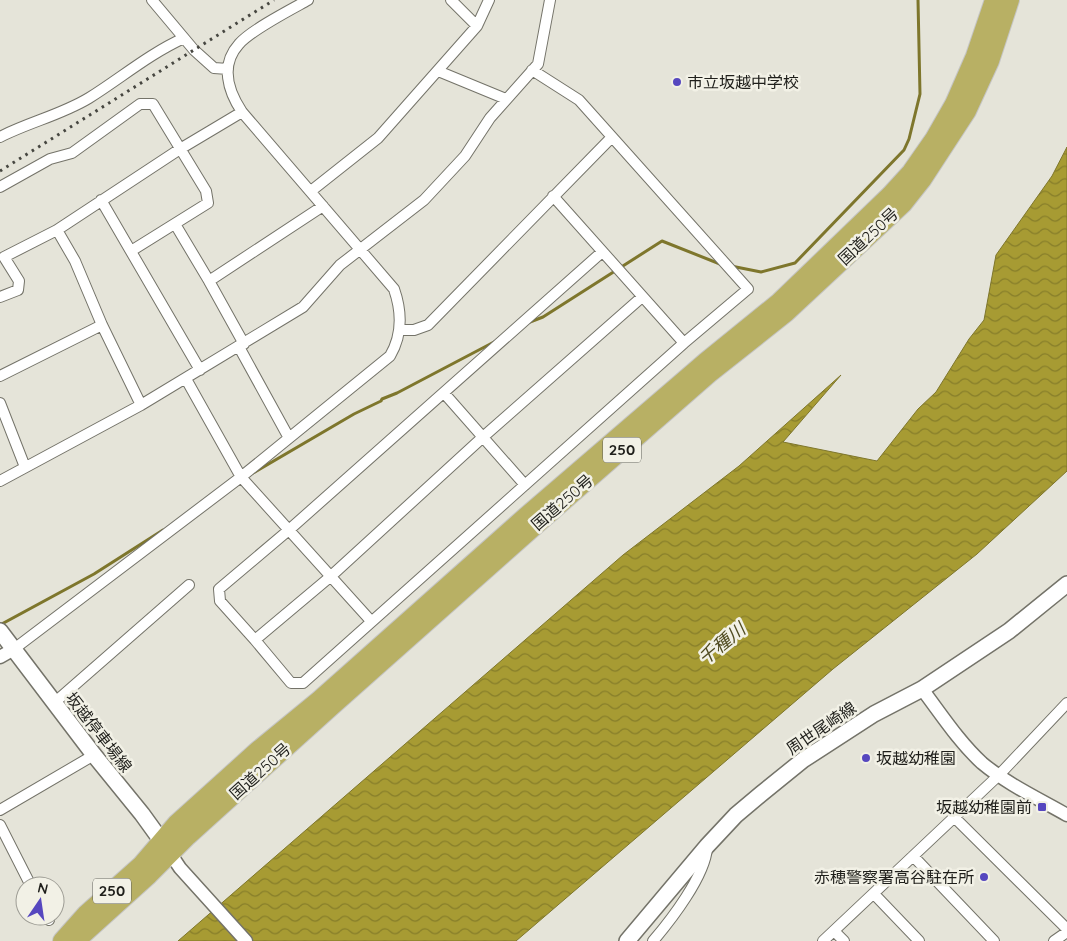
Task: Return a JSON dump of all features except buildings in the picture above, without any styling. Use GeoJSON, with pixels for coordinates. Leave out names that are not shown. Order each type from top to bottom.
{"type":"FeatureCollection","features":[{"type":"Feature","properties":{"kind":"highway","name":"国道250号"},"geometry":{"type":"LineString","coordinates":[[76,941],[149,875],[166,847],[176,824],[526,516],[698,368],[779,302],[890,195],[911,172],[934,139],[954,104],[975,56],[994,0]]}},
{"type":"Feature","properties":{"kind":"highway","name":"国道250号"},"geometry":{"type":"LineString","coordinates":[[62,941],[86,914],[141,865],[166,847],[330,707],[710,374],[786,313],[903,204],[933,164],[967,111],[990,61],[1010,0]]}},
{"type":"Feature","properties":{"kind":"main road","name":"周世尾崎線"},"geometry":{"type":"LineString","coordinates":[[627,941],[707,846],[736,815],[803,760],[874,714],[922,688],[1009,631],[1067,584]]}},
{"type":"Feature","properties":{"kind":"main road","name":"坂越停車場線"},"geometry":{"type":"LineString","coordinates":[[0,631],[166,847]]}},
{"type":"Feature","properties":{"kind":"street"},"geometry":{"type":"LineString","coordinates":[[152,0],[194,50],[214,68],[228,70]]}},
{"type":"Feature","properties":{"kind":"street"},"geometry":{"type":"LineString","coordinates":[[0,657],[14,649],[241,477],[390,356],[396,346],[400,330],[400,305],[394,289],[242,112],[233,98],[228,82],[230,60],[239,44],[254,32],[308,0]]}},
{"type":"Feature","properties":{"kind":"street"},"geometry":{"type":"LineString","coordinates":[[451,0],[477,26]]}},
{"type":"Feature","properties":{"kind":"street"},"geometry":{"type":"LineString","coordinates":[[311,191],[378,138],[477,26],[489,0]]}},
{"type":"Feature","properties":{"kind":"street"},"geometry":{"type":"LineString","coordinates":[[0,481],[141,405],[303,307],[340,265],[424,200],[465,156],[490,118],[538,64],[550,0]]}},
{"type":"Feature","properties":{"kind":"street"},"geometry":{"type":"LineString","coordinates":[[0,137],[89,98],[150,56],[184,38]]}},
{"type":"Feature","properties":{"kind":"street"},"geometry":{"type":"LineString","coordinates":[[438,70],[506,99]]}},
{"type":"Feature","properties":{"kind":"street"},"geometry":{"type":"LineString","coordinates":[[532,70],[579,100],[748,289],[684,343],[303,683],[291,683],[220,601],[219,588],[290,529],[602,252]]}},
{"type":"Feature","properties":{"kind":"street"},"geometry":{"type":"LineString","coordinates":[[0,187],[50,159],[72,153],[140,104],[153,104],[206,191],[208,203],[131,251]]}},
{"type":"Feature","properties":{"kind":"street"},"geometry":{"type":"LineString","coordinates":[[0,297],[18,290],[19,281],[2,254],[56,230],[180,149],[242,112]]}},
{"type":"Feature","properties":{"kind":"street"},"geometry":{"type":"LineString","coordinates":[[400,330],[414,330],[428,324],[612,137]]}},
{"type":"Feature","properties":{"kind":"street"},"geometry":{"type":"LineString","coordinates":[[553,196],[684,343]]}},
{"type":"Feature","properties":{"kind":"street"},"geometry":{"type":"LineString","coordinates":[[101,200],[200,370]]}},
{"type":"Feature","properties":{"kind":"street"},"geometry":{"type":"LineString","coordinates":[[209,281],[323,206]]}},
{"type":"Feature","properties":{"kind":"street"},"geometry":{"type":"LineString","coordinates":[[174,224],[209,281],[289,438]]}},
{"type":"Feature","properties":{"kind":"street"},"geometry":{"type":"LineString","coordinates":[[56,230],[75,262],[102,325],[141,405]]}},
{"type":"Feature","properties":{"kind":"street"},"geometry":{"type":"LineString","coordinates":[[255,640],[330,577],[483,437],[642,297]]}},
{"type":"Feature","properties":{"kind":"street"},"geometry":{"type":"LineString","coordinates":[[0,376],[102,325]]}},
{"type":"Feature","properties":{"kind":"street"},"geometry":{"type":"LineString","coordinates":[[186,379],[241,477],[372,621]]}},
{"type":"Feature","properties":{"kind":"street"},"geometry":{"type":"LineString","coordinates":[[444,392],[525,485]]}},
{"type":"Feature","properties":{"kind":"street"},"geometry":{"type":"LineString","coordinates":[[0,403],[25,467]]}},
{"type":"Feature","properties":{"kind":"street"},"geometry":{"type":"LineString","coordinates":[[54,703],[189,585]]}},
{"type":"Feature","properties":{"kind":"street"},"geometry":{"type":"LineString","coordinates":[[922,688],[967,747],[981,762],[999,775],[1067,815]]}},
{"type":"Feature","properties":{"kind":"street"},"geometry":{"type":"LineString","coordinates":[[823,941],[999,775],[1067,703]]}},
{"type":"Feature","properties":{"kind":"street"},"geometry":{"type":"LineString","coordinates":[[0,810],[94,755]]}},
{"type":"Feature","properties":{"kind":"street"},"geometry":{"type":"LineString","coordinates":[[954,817],[1067,931],[1054,941]]}},
{"type":"Feature","properties":{"kind":"street"},"geometry":{"type":"LineString","coordinates":[[0,825],[26,876]]}},
{"type":"Feature","properties":{"kind":"street"},"geometry":{"type":"LineString","coordinates":[[652,941],[666,926],[700,873],[706,856],[707,846]]}},
{"type":"Feature","properties":{"kind":"street"},"geometry":{"type":"LineString","coordinates":[[166,847],[180,868],[246,941]]}},
{"type":"Feature","properties":{"kind":"street"},"geometry":{"type":"LineString","coordinates":[[913,856],[994,941]]}},
{"type":"Feature","properties":{"kind":"street"},"geometry":{"type":"LineString","coordinates":[[874,894],[919,941]]}},
{"type":"Feature","properties":{"kind":"street"},"geometry":{"type":"LineString","coordinates":[[834,931],[844,941]]}},
{"type":"Feature","properties":{"kind":"water","name":"千種川"},"geometry":{"type":"Polygon","coordinates":[[[1067,147],[1067,471],[977,554],[833,669],[516,941],[178,941],[623,555],[739,466],[841,375],[783,442],[877,461],[918,409],[936,392],[969,339],[984,320],[996,255],[1052,176],[1067,147]]]}},
{"type":"Feature","properties":{"kind":"waterway"},"geometry":{"type":"LineString","coordinates":[[731,266],[761,272],[795,263],[904,150],[909,139],[920,94],[918,0]]}},
{"type":"Feature","properties":{"kind":"waterway"},"geometry":{"type":"LineString","coordinates":[[530,322],[543,317],[662,241],[720,264]]}},
{"type":"Feature","properties":{"kind":"waterway"},"geometry":{"type":"LineString","coordinates":[[253,473],[354,414],[494,342]]}},
{"type":"Feature","properties":{"kind":"waterway"},"geometry":{"type":"LineString","coordinates":[[0,625],[94,574],[163,530]]}},
{"type":"Feature","properties":{"kind":"railway"},"geometry":{"type":"LineString","coordinates":[[0,171],[274,0]]}},
{"type":"Feature","properties":{"kind":"place","name":"市立坂越中学校"},"geometry":{"type":"Point","coordinates":[677,82]}},
{"type":"Feature","properties":{"kind":"place","name":"坂越幼稚園"},"geometry":{"type":"Point","coordinates":[866,758]}},
{"type":"Feature","properties":{"kind":"place","name":"坂越幼稚園前"},"geometry":{"type":"Point","coordinates":[1042,807]}},
{"type":"Feature","properties":{"kind":"place","name":"赤穂警察署高谷駐在所"},"geometry":{"type":"Point","coordinates":[984,877]}}]}
